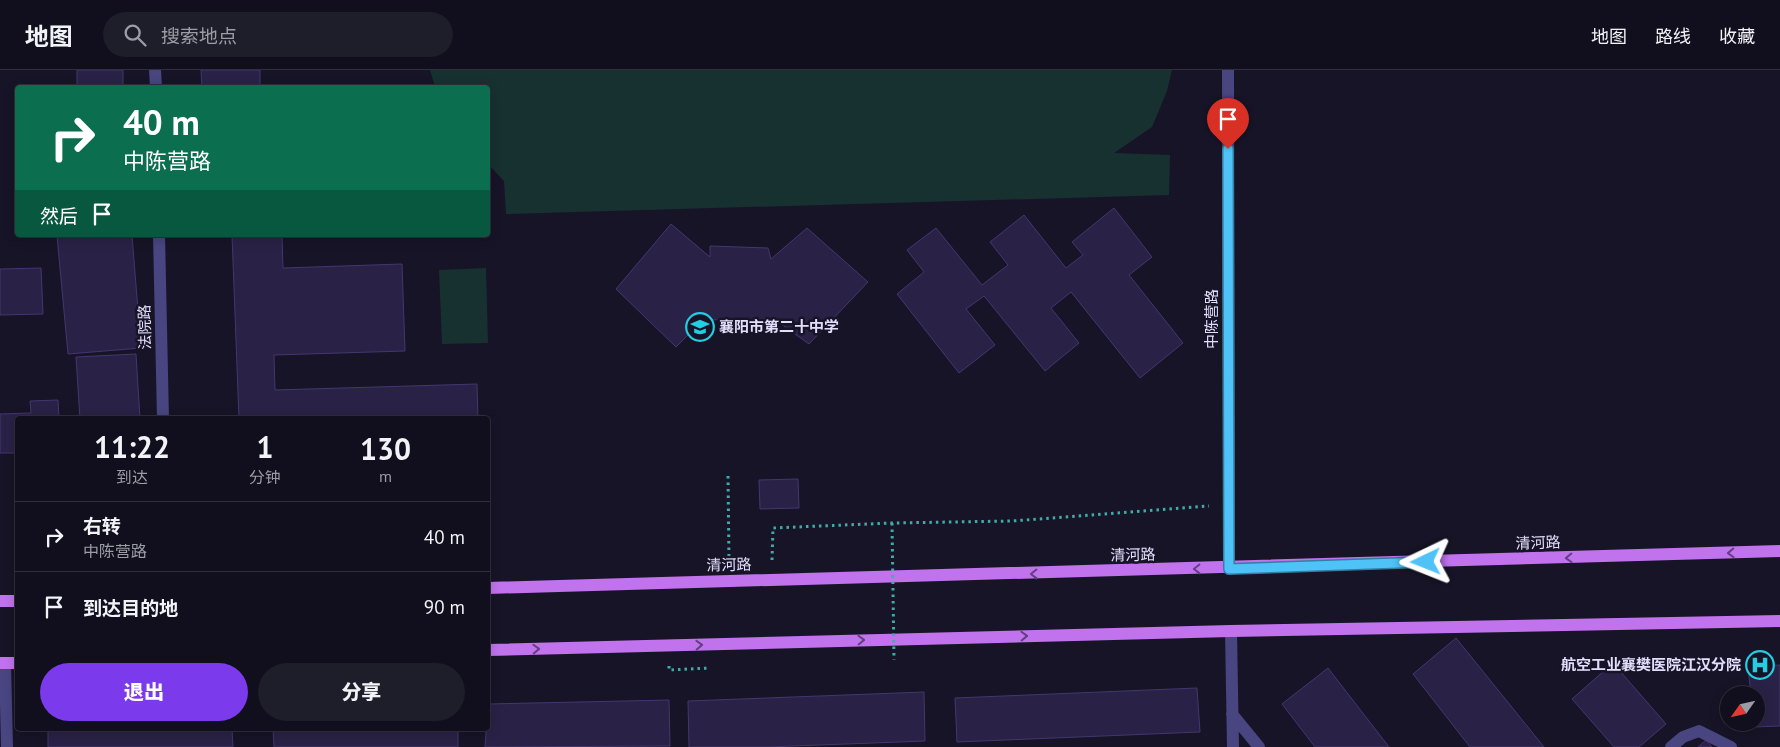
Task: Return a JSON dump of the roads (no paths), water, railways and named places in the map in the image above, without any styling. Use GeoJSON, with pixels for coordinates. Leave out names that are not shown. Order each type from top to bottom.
{"type":"FeatureCollection","features":[{"type":"Feature","properties":{"kind":"main road","name":"清河路"},"geometry":{"type":"LineString","coordinates":[[490,588],[1229,569],[1780,551]]}},
{"type":"Feature","properties":{"kind":"main road"},"geometry":{"type":"LineString","coordinates":[[0,601],[15,601]]}},
{"type":"Feature","properties":{"kind":"main road"},"geometry":{"type":"LineString","coordinates":[[490,650],[1231,631],[1780,620]]}},
{"type":"Feature","properties":{"kind":"street"},"geometry":{"type":"LineString","coordinates":[[155,70],[156,85]]}},
{"type":"Feature","properties":{"kind":"street","name":"中陈营路"},"geometry":{"type":"LineString","coordinates":[[1228,70],[1229,569]]}},
{"type":"Feature","properties":{"kind":"street","name":"法院路"},"geometry":{"type":"LineString","coordinates":[[159,237],[163,416]]}},
{"type":"Feature","properties":{"kind":"street"},"geometry":{"type":"LineString","coordinates":[[1231,631],[1233,747]]}},
{"type":"Feature","properties":{"kind":"street"},"geometry":{"type":"LineString","coordinates":[[7,747],[8,663]]}},
{"type":"Feature","properties":{"kind":"street"},"geometry":{"type":"LineString","coordinates":[[1232,714],[1260,747]]}},
{"type":"Feature","properties":{"kind":"street"},"geometry":{"type":"LineString","coordinates":[[1671,747],[1683,738],[1699,731],[1731,747]]}},
{"type":"Feature","properties":{"kind":"place","name":"襄阳市第二十中学"},"geometry":{"type":"Point","coordinates":[700,327]}},
{"type":"Feature","properties":{"kind":"place","name":"航空工业襄樊医院江汉分院"},"geometry":{"type":"Point","coordinates":[1760,665]}}]}
